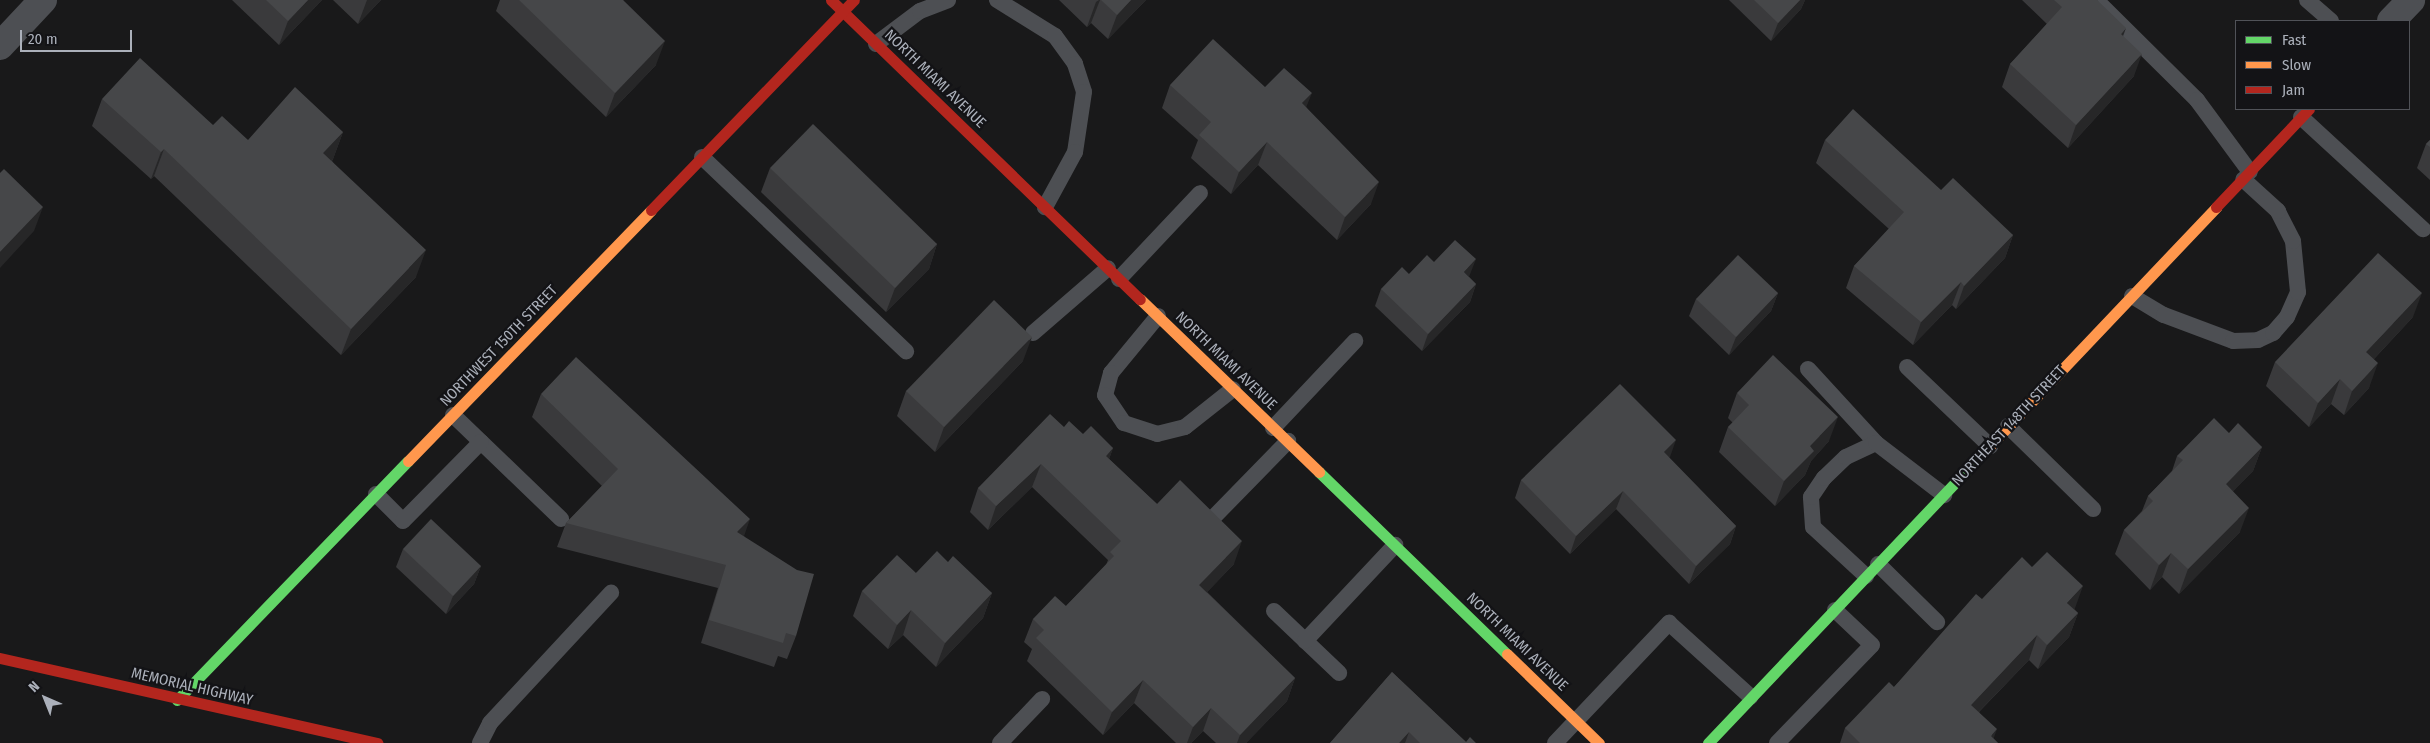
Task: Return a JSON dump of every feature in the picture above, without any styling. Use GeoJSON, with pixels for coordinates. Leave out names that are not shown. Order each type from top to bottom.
{"type":"FeatureCollection","features":[{"type":"Feature","properties":{"kind":"street"},"geometry":{"type":"LineString","coordinates":[[0,46],[44,0]]}},
{"type":"Feature","properties":{"kind":"street","name":"NORTH MIAMI AVENUE"},"geometry":{"type":"LineString","coordinates":[[831,0],[1599,743]]}},
{"type":"Feature","properties":{"kind":"street","name":"NORTHWEST 150TH STREET"},"geometry":{"type":"LineString","coordinates":[[177,700],[854,0]]}},
{"type":"Feature","properties":{"kind":"street"},"geometry":{"type":"LineString","coordinates":[[2392,20],[2411,0]]}},
{"type":"Feature","properties":{"kind":"street","name":"NORTHEAST 148TH STREET"},"geometry":{"type":"LineString","coordinates":[[1708,743],[2305,113]]}},
{"type":"Feature","properties":{"kind":"street","name":"MEMORIAL HIGHWAY"},"geometry":{"type":"LineString","coordinates":[[0,658],[177,700],[378,743]]}},
{"type":"Feature","properties":{"kind":"lane"},"geometry":{"type":"LineString","coordinates":[[876,44],[920,11],[948,0]]}},
{"type":"Feature","properties":{"kind":"lane"},"geometry":{"type":"LineString","coordinates":[[997,0],[1055,36],[1075,64],[1084,92],[1075,152],[1045,207]]}},
{"type":"Feature","properties":{"kind":"lane"},"geometry":{"type":"LineString","coordinates":[[2096,0],[2197,100],[2246,175],[2278,211],[2293,241],[2298,292],[2287,317],[2273,333],[2258,340],[2233,341],[2164,315],[2132,296]]}},
{"type":"Feature","properties":{"kind":"lane"},"geometry":{"type":"LineString","coordinates":[[2307,0],[2330,20]]}},
{"type":"Feature","properties":{"kind":"lane"},"geometry":{"type":"LineString","coordinates":[[2305,113],[2423,229]]}},
{"type":"Feature","properties":{"kind":"lane"},"geometry":{"type":"LineString","coordinates":[[702,157],[906,351]]}},
{"type":"Feature","properties":{"kind":"lane"},"geometry":{"type":"LineString","coordinates":[[1034,334],[1114,274],[1200,193]]}},
{"type":"Feature","properties":{"kind":"lane"},"geometry":{"type":"LineString","coordinates":[[1158,316],[1111,373],[1105,395],[1124,423],[1158,434],[1185,427],[1233,389]]}},
{"type":"Feature","properties":{"kind":"lane"},"geometry":{"type":"LineString","coordinates":[[1273,428],[1356,341]]}},
{"type":"Feature","properties":{"kind":"lane"},"geometry":{"type":"LineString","coordinates":[[1907,367],[1990,446]]}},
{"type":"Feature","properties":{"kind":"lane"},"geometry":{"type":"LineString","coordinates":[[1808,369],[1876,443],[1944,495]]}},
{"type":"Feature","properties":{"kind":"lane"},"geometry":{"type":"LineString","coordinates":[[453,415],[561,519]]}},
{"type":"Feature","properties":{"kind":"lane"},"geometry":{"type":"LineString","coordinates":[[2008,426],[2093,509]]}},
{"type":"Feature","properties":{"kind":"lane"},"geometry":{"type":"LineString","coordinates":[[1210,521],[1288,441]]}},
{"type":"Feature","properties":{"kind":"lane"},"geometry":{"type":"LineString","coordinates":[[376,494],[403,521],[481,442]]}},
{"type":"Feature","properties":{"kind":"lane"},"geometry":{"type":"LineString","coordinates":[[1866,576],[1813,527],[1811,497],[1846,457],[1876,443]]}},
{"type":"Feature","properties":{"kind":"lane"},"geometry":{"type":"LineString","coordinates":[[1305,641],[1395,545]]}},
{"type":"Feature","properties":{"kind":"lane"},"geometry":{"type":"LineString","coordinates":[[1878,564],[1938,622]]}},
{"type":"Feature","properties":{"kind":"lane"},"geometry":{"type":"LineString","coordinates":[[480,743],[490,723],[611,593]]}},
{"type":"Feature","properties":{"kind":"lane"},"geometry":{"type":"LineString","coordinates":[[1778,743],[1872,645],[1835,610]]}},
{"type":"Feature","properties":{"kind":"lane"},"geometry":{"type":"LineString","coordinates":[[1274,611],[1339,673]]}},
{"type":"Feature","properties":{"kind":"lane"},"geometry":{"type":"LineString","coordinates":[[1555,743],[1669,623],[1751,697]]}},
{"type":"Feature","properties":{"kind":"lane"},"geometry":{"type":"LineString","coordinates":[[1000,743],[1042,699]]}},
{"type":"Feature","properties":{"kind":"building"},"geometry":{"type":"Polygon","coordinates":[[[266,0],[308,0],[288,21],[266,0]]]}},
{"type":"Feature","properties":{"kind":"building"},"geometry":{"type":"Polygon","coordinates":[[[519,0],[623,0],[665,41],[615,93],[519,0]]]}},
{"type":"Feature","properties":{"kind":"building"},"geometry":{"type":"Polygon","coordinates":[[[1101,0],[1131,0],[1117,15],[1101,0]]]}},
{"type":"Feature","properties":{"kind":"building"},"geometry":{"type":"Polygon","coordinates":[[[1754,0],[1800,0],[1778,23],[1754,0]]]}},
{"type":"Feature","properties":{"kind":"building"},"geometry":{"type":"Polygon","coordinates":[[[2054,0],[2097,0],[2126,28],[2121,34],[2142,54],[2076,125],[2010,64],[2062,7],[2054,0]]]}},
{"type":"Feature","properties":{"kind":"building"},"geometry":{"type":"Polygon","coordinates":[[[1213,39],[1265,87],[1284,68],[1312,93],[1302,103],[1379,182],[1345,217],[1267,142],[1239,172],[1199,135],[1211,122],[1170,85],[1213,39]]]}},
{"type":"Feature","properties":{"kind":"building"},"geometry":{"type":"Polygon","coordinates":[[[140,58],[213,125],[222,116],[248,140],[295,87],[343,132],[323,153],[426,250],[351,329],[164,149],[161,152],[102,99],[140,58]]]}},
{"type":"Feature","properties":{"kind":"building"},"geometry":{"type":"Polygon","coordinates":[[[1853,109],[1941,190],[1953,178],[2013,235],[1964,286],[1961,282],[1921,322],[1854,266],[1904,212],[1825,140],[1853,109]]]}},
{"type":"Feature","properties":{"kind":"building"},"geometry":{"type":"Polygon","coordinates":[[[813,124],[937,244],[895,288],[770,168],[813,124]]]}},
{"type":"Feature","properties":{"kind":"building"},"geometry":{"type":"Polygon","coordinates":[[[4,169],[43,207],[0,252],[0,173],[4,169]]]}},
{"type":"Feature","properties":{"kind":"building"},"geometry":{"type":"Polygon","coordinates":[[[1455,240],[1476,259],[1464,272],[1476,284],[1428,334],[1381,289],[1402,267],[1409,274],[1427,255],[1434,262],[1455,240]]]}},
{"type":"Feature","properties":{"kind":"building"},"geometry":{"type":"Polygon","coordinates":[[[2378,253],[2422,293],[2366,352],[2378,363],[2352,391],[2340,379],[2318,403],[2275,362],[2378,253]]]}},
{"type":"Feature","properties":{"kind":"building"},"geometry":{"type":"Polygon","coordinates":[[[1738,255],[1778,293],[1736,337],[1696,299],[1738,255]]]}},
{"type":"Feature","properties":{"kind":"building"},"geometry":{"type":"Polygon","coordinates":[[[994,300],[1032,337],[944,427],[906,391],[994,300]]]}},
{"type":"Feature","properties":{"kind":"building"},"geometry":{"type":"Polygon","coordinates":[[[1773,355],[1838,417],[1810,446],[1814,451],[1784,481],[1728,427],[1749,405],[1737,393],[1773,355]]]}},
{"type":"Feature","properties":{"kind":"building"},"geometry":{"type":"Polygon","coordinates":[[[576,357],[750,519],[737,532],[797,570],[814,574],[796,636],[786,633],[783,643],[709,620],[726,565],[566,523],[618,469],[541,394],[576,357]]]}},
{"type":"Feature","properties":{"kind":"building"},"geometry":{"type":"Polygon","coordinates":[[[1620,384],[1676,440],[1664,452],[1736,526],[1696,566],[1623,491],[1576,536],[1521,480],[1620,384]]]}},
{"type":"Feature","properties":{"kind":"building"},"geometry":{"type":"Polygon","coordinates":[[[1050,414],[1064,427],[1069,421],[1083,434],[1091,426],[1113,448],[1106,456],[1157,504],[1180,480],[1242,541],[1199,585],[1295,678],[1240,735],[1211,708],[1193,727],[1143,680],[1112,712],[1036,638],[1044,630],[1033,619],[1055,596],[1066,606],[1114,556],[1110,552],[1121,541],[1041,464],[996,506],[978,488],[1050,414]]]}},
{"type":"Feature","properties":{"kind":"building"},"geometry":{"type":"Polygon","coordinates":[[[2214,418],[2229,433],[2238,423],[2262,447],[2226,484],[2249,508],[2188,569],[2171,553],[2159,565],[2124,530],[2153,501],[2148,496],[2183,460],[2177,456],[2214,418]]]}},
{"type":"Feature","properties":{"kind":"building"},"geometry":{"type":"Polygon","coordinates":[[[431,519],[481,566],[453,596],[403,549],[431,519]]]}},
{"type":"Feature","properties":{"kind":"building"},"geometry":{"type":"Polygon","coordinates":[[[937,551],[948,562],[953,556],[992,593],[945,643],[911,610],[897,625],[862,591],[897,555],[916,573],[937,551]]]}},
{"type":"Feature","properties":{"kind":"building"},"geometry":{"type":"Polygon","coordinates":[[[2047,552],[2083,586],[2067,603],[2078,613],[2047,645],[2037,635],[1971,705],[1997,729],[1991,736],[1998,743],[1860,743],[1845,728],[1889,682],[1894,687],[1976,594],[1982,599],[2022,557],[2032,567],[2047,552]]]}},
{"type":"Feature","properties":{"kind":"building"},"geometry":{"type":"Polygon","coordinates":[[[1392,672],[1466,742],[1470,737],[1476,743],[1420,743],[1409,732],[1399,743],[1330,743],[1392,672]]]}},
{"type":"Feature","properties":{"kind":"traffic: fast"},"geometry":{"type":"LineString","coordinates":[[1708,743],[1981,455]]}},
{"type":"Feature","properties":{"kind":"traffic: fast"},"geometry":{"type":"LineString","coordinates":[[177,700],[408,461]]}},
{"type":"Feature","properties":{"kind":"traffic: fast"},"geometry":{"type":"LineString","coordinates":[[1319,472],[1507,654]]}},
{"type":"Feature","properties":{"kind":"traffic: slow"},"geometry":{"type":"LineString","coordinates":[[1981,455],[2216,207]]}},
{"type":"Feature","properties":{"kind":"traffic: slow"},"geometry":{"type":"LineString","coordinates":[[408,461],[651,210]]}},
{"type":"Feature","properties":{"kind":"traffic: slow"},"geometry":{"type":"LineString","coordinates":[[1140,299],[1319,472]]}},
{"type":"Feature","properties":{"kind":"traffic: slow"},"geometry":{"type":"LineString","coordinates":[[1507,654],[1599,743]]}},
{"type":"Feature","properties":{"kind":"traffic: jam"},"geometry":{"type":"LineString","coordinates":[[831,0],[1140,299]]}},
{"type":"Feature","properties":{"kind":"traffic: jam"},"geometry":{"type":"LineString","coordinates":[[651,210],[854,0]]}},
{"type":"Feature","properties":{"kind":"traffic: jam"},"geometry":{"type":"LineString","coordinates":[[2216,207],[2308,110]]}},
{"type":"Feature","properties":{"kind":"traffic: jam"},"geometry":{"type":"LineString","coordinates":[[0,658],[378,743]]}}]}
